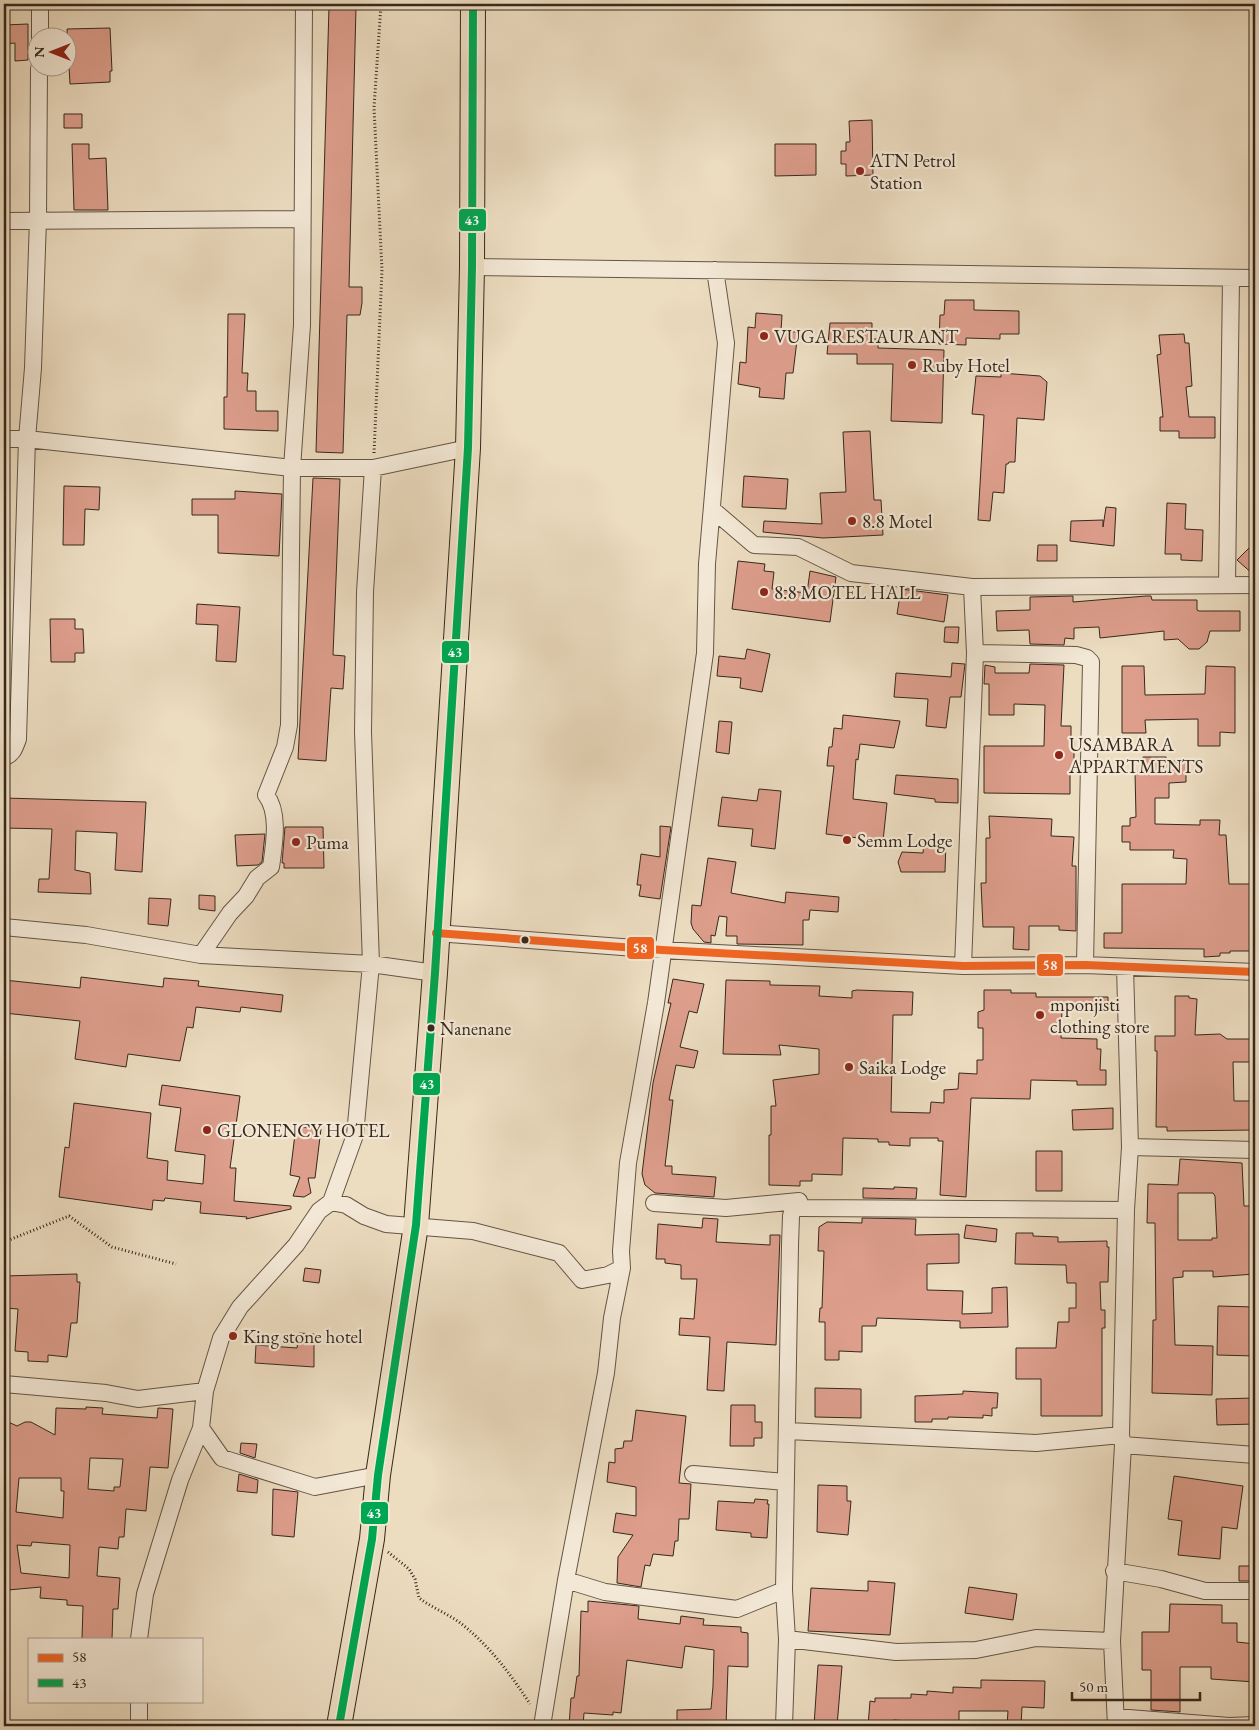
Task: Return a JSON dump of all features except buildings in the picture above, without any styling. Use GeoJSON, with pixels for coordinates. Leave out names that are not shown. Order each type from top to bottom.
{"type":"FeatureCollection","features":[{"type":"Feature","properties":{"kind":"highway"},"geometry":{"type":"LineString","coordinates":[[340,1726],[372,1539],[378,1475],[416,1225],[435,974],[436,933],[468,448],[472,267],[472,4]]}},
{"type":"Feature","properties":{"kind":"street"},"geometry":{"type":"LineString","coordinates":[[40,4],[40,28]]}},
{"type":"Feature","properties":{"kind":"street"},"geometry":{"type":"LineString","coordinates":[[201,955],[230,913],[246,896],[257,878],[271,867],[274,841],[273,804],[266,795],[285,747],[289,725],[292,468],[302,325],[301,219],[304,4]]}},
{"type":"Feature","properties":{"kind":"street"},"geometry":{"type":"LineString","coordinates":[[4,758],[15,748],[18,739],[27,438],[34,368],[39,78]]}},
{"type":"Feature","properties":{"kind":"street"},"geometry":{"type":"LineString","coordinates":[[4,221],[38,219],[301,219]]}},
{"type":"Feature","properties":{"kind":"street"},"geometry":{"type":"LineString","coordinates":[[472,267],[1255,278]]}},
{"type":"Feature","properties":{"kind":"street"},"geometry":{"type":"LineString","coordinates":[[543,1724],[566,1580],[606,1373],[612,1318],[622,1268],[621,1251],[628,1163],[656,1003],[705,653],[707,564],[726,343],[714,270]]}},
{"type":"Feature","properties":{"kind":"street"},"geometry":{"type":"LineString","coordinates":[[1227,585],[1230,278]]}},
{"type":"Feature","properties":{"kind":"street"},"geometry":{"type":"LineString","coordinates":[[4,439],[27,438],[292,468],[373,468],[468,448]]}},
{"type":"Feature","properties":{"kind":"street"},"geometry":{"type":"LineString","coordinates":[[139,1638],[146,1594],[180,1480],[201,1428],[205,1391],[221,1338],[240,1307],[296,1245],[319,1211],[331,1202],[355,1135],[371,964],[363,732],[365,592],[373,468]]}},
{"type":"Feature","properties":{"kind":"street"},"geometry":{"type":"LineString","coordinates":[[713,510],[754,544],[798,547],[851,573],[972,587],[1255,585]]}},
{"type":"Feature","properties":{"kind":"street"},"geometry":{"type":"LineString","coordinates":[[963,966],[975,653],[972,587]]}},
{"type":"Feature","properties":{"kind":"street"},"geometry":{"type":"LineString","coordinates":[[975,653],[1076,654],[1087,658],[1091,662],[1085,965]]}},
{"type":"Feature","properties":{"kind":"street"},"geometry":{"type":"LineString","coordinates":[[4,927],[86,935],[201,955],[371,964],[435,974]]}},
{"type":"Feature","properties":{"kind":"street"},"geometry":{"type":"LineString","coordinates":[[436,933],[662,950],[963,966],[1085,965],[1255,972]]}},
{"type":"Feature","properties":{"kind":"street"},"geometry":{"type":"LineString","coordinates":[[1125,967],[1130,1147],[1126,1210],[1122,1440],[1112,1641],[1116,1722],[1228,1726],[1255,1725]]}},
{"type":"Feature","properties":{"kind":"street"},"geometry":{"type":"LineString","coordinates":[[1130,1147],[1255,1150]]}},
{"type":"Feature","properties":{"kind":"street"},"geometry":{"type":"LineString","coordinates":[[654,1203],[726,1208],[799,1201],[801,1208],[1126,1210]]}},
{"type":"Feature","properties":{"kind":"street"},"geometry":{"type":"LineString","coordinates":[[331,1202],[346,1205],[364,1216],[386,1224],[473,1231],[559,1253],[582,1280],[608,1275],[622,1268]]}},
{"type":"Feature","properties":{"kind":"street"},"geometry":{"type":"LineString","coordinates":[[784,1726],[787,1639],[784,1590],[790,1245],[791,1216],[795,1202]]}},
{"type":"Feature","properties":{"kind":"street"},"geometry":{"type":"LineString","coordinates":[[4,1384],[106,1392],[138,1399],[205,1391]]}},
{"type":"Feature","properties":{"kind":"street"},"geometry":{"type":"LineString","coordinates":[[201,1428],[222,1458],[315,1487],[378,1475]]}},
{"type":"Feature","properties":{"kind":"street"},"geometry":{"type":"LineString","coordinates":[[788,1431],[1036,1443],[1122,1440],[1255,1455]]}},
{"type":"Feature","properties":{"kind":"street"},"geometry":{"type":"LineString","coordinates":[[693,1474],[786,1482]]}},
{"type":"Feature","properties":{"kind":"street"},"geometry":{"type":"LineString","coordinates":[[1114,1571],[1160,1579],[1205,1591],[1255,1592]]}},
{"type":"Feature","properties":{"kind":"street"},"geometry":{"type":"LineString","coordinates":[[566,1580],[605,1592],[737,1609],[784,1590]]}},
{"type":"Feature","properties":{"kind":"street"},"geometry":{"type":"LineString","coordinates":[[787,1639],[896,1652],[976,1650],[1036,1638],[1112,1641]]}},
{"type":"Feature","properties":{"kind":"street"},"geometry":{"type":"LineString","coordinates":[[139,1702],[139,1726]]}},
{"type":"Feature","properties":{"kind":"path"},"geometry":{"type":"LineString","coordinates":[[373,468],[382,270],[374,108],[381,4]]}},
{"type":"Feature","properties":{"kind":"path"},"geometry":{"type":"LineString","coordinates":[[4,1242],[69,1216],[112,1247],[176,1264]]}},
{"type":"Feature","properties":{"kind":"path"},"geometry":{"type":"LineString","coordinates":[[372,1539],[409,1569],[420,1599],[459,1622],[501,1663],[543,1724]]}},
{"type":"Feature","properties":{"kind":"transit line","name":"43"},"geometry":{"type":"LineString","coordinates":[[339,1726],[372,1539],[378,1475],[416,1225],[435,973],[468,448],[472,267],[473,4]]}},
{"type":"Feature","properties":{"kind":"transit line","name":"58"},"geometry":{"type":"LineString","coordinates":[[436,933],[662,950],[963,966],[1085,965],[1255,972]]}},
{"type":"Feature","properties":{"kind":"place","name":"ATN Petrol Station"},"geometry":{"type":"Point","coordinates":[860,171]}},
{"type":"Feature","properties":{"kind":"place","name":"VUGA RESTAURANT"},"geometry":{"type":"Point","coordinates":[764,336]}},
{"type":"Feature","properties":{"kind":"place","name":"Ruby Hotel"},"geometry":{"type":"Point","coordinates":[912,365]}},
{"type":"Feature","properties":{"kind":"place","name":"8.8 Motel"},"geometry":{"type":"Point","coordinates":[852,521]}},
{"type":"Feature","properties":{"kind":"place","name":"8.8 MOTEL HALL"},"geometry":{"type":"Point","coordinates":[764,592]}},
{"type":"Feature","properties":{"kind":"place","name":"USAMBARA APPARTMENTS"},"geometry":{"type":"Point","coordinates":[1059,755]}},
{"type":"Feature","properties":{"kind":"place","name":"Semm Lodge"},"geometry":{"type":"Point","coordinates":[847,840]}},
{"type":"Feature","properties":{"kind":"place","name":"Puma"},"geometry":{"type":"Point","coordinates":[296,842]}},
{"type":"Feature","properties":{"kind":"place","name":"mponjisti clothing store"},"geometry":{"type":"Point","coordinates":[1040,1015]}},
{"type":"Feature","properties":{"kind":"place","name":"Nanenane"},"geometry":{"type":"Point","coordinates":[431,1028]}},
{"type":"Feature","properties":{"kind":"place","name":"Saika Lodge"},"geometry":{"type":"Point","coordinates":[849,1067]}},
{"type":"Feature","properties":{"kind":"place","name":"GLONENCY HOTEL"},"geometry":{"type":"Point","coordinates":[207,1130]}},
{"type":"Feature","properties":{"kind":"place","name":"King stone hotel"},"geometry":{"type":"Point","coordinates":[233,1336]}}]}
